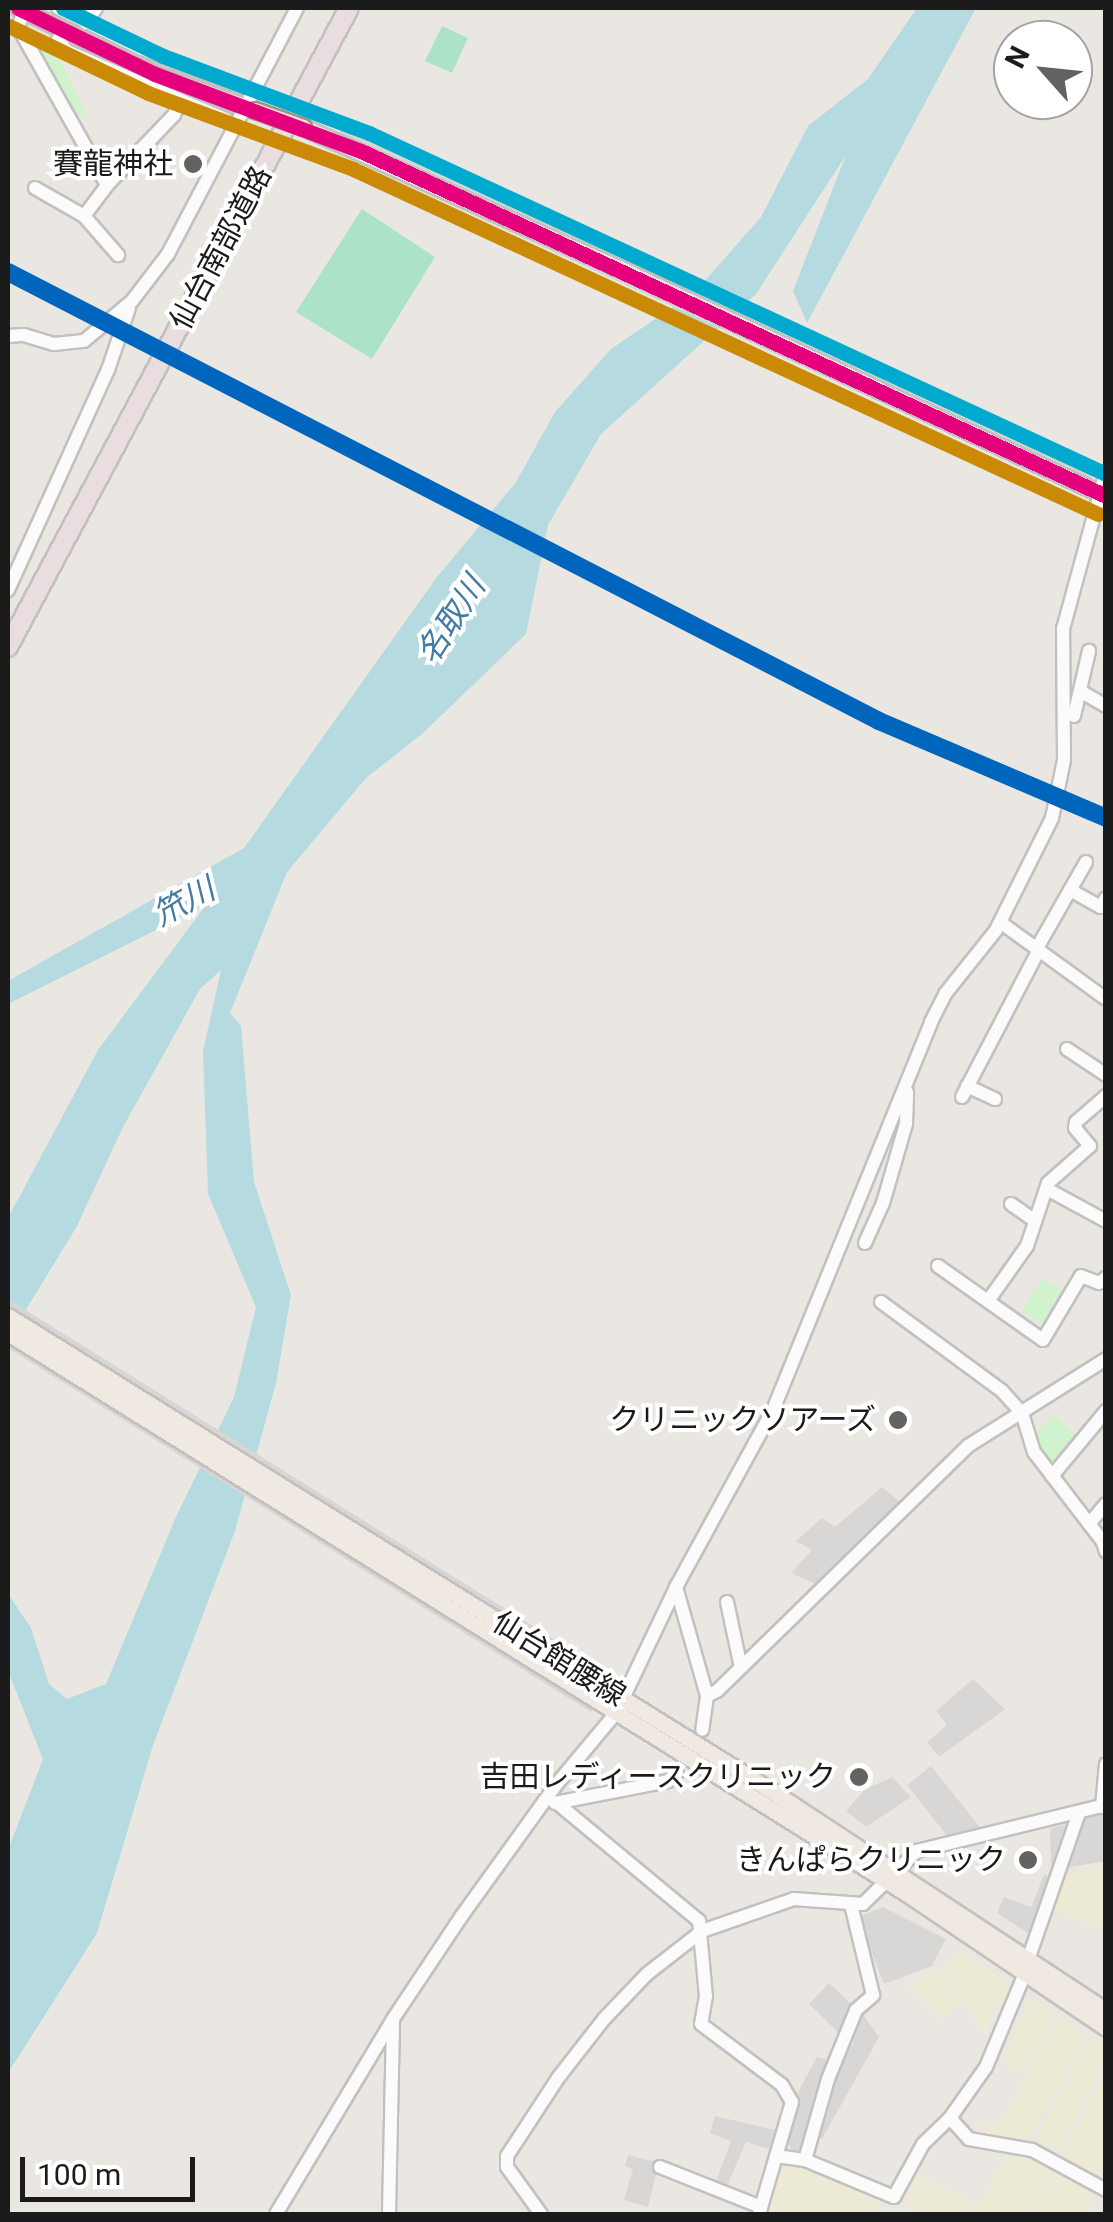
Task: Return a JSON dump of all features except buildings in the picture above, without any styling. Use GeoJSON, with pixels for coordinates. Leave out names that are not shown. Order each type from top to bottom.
{"type":"FeatureCollection","features":[{"type":"Feature","properties":{"kind":"highway","name":"仙台南部道路"},"geometry":{"type":"LineString","coordinates":[[8,648],[349,8]]}},
{"type":"Feature","properties":{"kind":"main road"},"geometry":{"type":"LineString","coordinates":[[23,8],[155,74],[336,141],[1097,492]]}},
{"type":"Feature","properties":{"kind":"main road","name":"仙台館腰線"},"geometry":{"type":"LineString","coordinates":[[8,1316],[601,1695]]}},
{"type":"Feature","properties":{"kind":"main road","name":"仙台館腰線"},"geometry":{"type":"LineString","coordinates":[[8,1334],[620,1706],[1106,2011]]}},
{"type":"Feature","properties":{"kind":"main road","name":"仙台館腰線"},"geometry":{"type":"LineString","coordinates":[[1028,1964],[1106,2028]]}},
{"type":"Feature","properties":{"kind":"street"},"geometry":{"type":"LineString","coordinates":[[23,8],[18,27],[107,185]]}},
{"type":"Feature","properties":{"kind":"street"},"geometry":{"type":"LineString","coordinates":[[58,8],[242,87]]}},
{"type":"Feature","properties":{"kind":"street"},"geometry":{"type":"LineString","coordinates":[[86,23],[96,8]]}},
{"type":"Feature","properties":{"kind":"street"},"geometry":{"type":"LineString","coordinates":[[8,336],[24,335],[54,344],[84,340],[132,301],[168,254],[251,109],[297,8]]}},
{"type":"Feature","properties":{"kind":"street"},"geometry":{"type":"LineString","coordinates":[[63,30],[58,40],[66,51],[226,119]]}},
{"type":"Feature","properties":{"kind":"street"},"geometry":{"type":"LineString","coordinates":[[84,216],[107,185],[174,115],[180,102]]}},
{"type":"Feature","properties":{"kind":"street"},"geometry":{"type":"LineString","coordinates":[[35,188],[84,216],[118,254]]}},
{"type":"Feature","properties":{"kind":"street"},"geometry":{"type":"LineString","coordinates":[[8,590],[108,370],[132,301]]}},
{"type":"Feature","properties":{"kind":"street"},"geometry":{"type":"LineString","coordinates":[[276,2214],[393,2019],[538,1808],[620,1706],[676,1587],[773,1410],[946,994],[1000,922],[1042,843],[1060,789],[1064,760],[1063,629],[1097,492],[1106,472]]}},
{"type":"Feature","properties":{"kind":"street"},"geometry":{"type":"LineString","coordinates":[[1074,716],[1089,651]]}},
{"type":"Feature","properties":{"kind":"street"},"geometry":{"type":"LineString","coordinates":[[1080,691],[1106,706]]}},
{"type":"Feature","properties":{"kind":"street"},"geometry":{"type":"LineString","coordinates":[[995,1099],[965,1092],[1086,862]]}},
{"type":"Feature","properties":{"kind":"street"},"geometry":{"type":"LineString","coordinates":[[1070,890],[1101,907],[1106,898]]}},
{"type":"Feature","properties":{"kind":"street"},"geometry":{"type":"LineString","coordinates":[[1000,922],[1106,999]]}},
{"type":"Feature","properties":{"kind":"street"},"geometry":{"type":"LineString","coordinates":[[1067,1048],[1106,1075]]}},
{"type":"Feature","properties":{"kind":"street"},"geometry":{"type":"LineString","coordinates":[[865,1243],[882,1203],[906,1124],[908,1080]]}},
{"type":"Feature","properties":{"kind":"street"},"geometry":{"type":"LineString","coordinates":[[988,1301],[1027,1246],[1047,1189],[1090,1146],[1076,1128],[1076,1122],[1106,1096]]}},
{"type":"Feature","properties":{"kind":"street"},"geometry":{"type":"LineString","coordinates":[[1047,1189],[1106,1221]]}},
{"type":"Feature","properties":{"kind":"street"},"geometry":{"type":"LineString","coordinates":[[1011,1204],[1035,1221]]}},
{"type":"Feature","properties":{"kind":"street"},"geometry":{"type":"LineString","coordinates":[[938,1266],[1043,1340],[1082,1276],[1099,1283],[1106,1278]]}},
{"type":"Feature","properties":{"kind":"street"},"geometry":{"type":"LineString","coordinates":[[881,1302],[1002,1391],[1022,1413],[1034,1452],[1105,1551]]}},
{"type":"Feature","properties":{"kind":"street"},"geometry":{"type":"LineString","coordinates":[[707,1696],[741,1668],[968,1446],[1106,1359]]}},
{"type":"Feature","properties":{"kind":"street"},"geometry":{"type":"LineString","coordinates":[[1052,1476],[1106,1411]]}},
{"type":"Feature","properties":{"kind":"street"},"geometry":{"type":"LineString","coordinates":[[1089,1524],[1106,1504]]}},
{"type":"Feature","properties":{"kind":"street"},"geometry":{"type":"LineString","coordinates":[[676,1587],[707,1696],[702,1730]]}},
{"type":"Feature","properties":{"kind":"street"},"geometry":{"type":"LineString","coordinates":[[727,1602],[741,1668]]}},
{"type":"Feature","properties":{"kind":"street"},"geometry":{"type":"LineString","coordinates":[[541,2214],[507,2167],[507,2156],[558,2078],[604,2019],[647,1974],[702,1930],[794,1898],[851,1906],[863,1904],[917,1851],[1104,1806],[1106,1764]]}},
{"type":"Feature","properties":{"kind":"street"},"geometry":{"type":"LineString","coordinates":[[538,1808],[668,1781],[677,1774]]}},
{"type":"Feature","properties":{"kind":"street"},"geometry":{"type":"LineString","coordinates":[[557,1803],[698,1921],[702,1930],[706,1996],[702,2024],[782,2085],[792,2102],[760,2211],[660,2168]]}},
{"type":"Feature","properties":{"kind":"street"},"geometry":{"type":"LineString","coordinates":[[776,2156],[805,2160],[894,2196],[923,2144],[950,2118],[986,2068],[1028,1964],[1079,1813]]}},
{"type":"Feature","properties":{"kind":"street"},"geometry":{"type":"LineString","coordinates":[[805,2160],[828,2080],[856,2010],[873,1995],[851,1906]]}},
{"type":"Feature","properties":{"kind":"street"},"geometry":{"type":"LineString","coordinates":[[389,2214],[393,2019]]}},
{"type":"Feature","properties":{"kind":"street"},"geometry":{"type":"LineString","coordinates":[[950,2118],[969,2140],[1032,2150],[1106,2190]]}},
{"type":"Feature","properties":{"kind":"shaded area"},"geometry":{"type":"Polygon","coordinates":[[[882,1487],[902,1504],[817,1585],[791,1573],[812,1550],[796,1541],[822,1518],[835,1527],[882,1487]]]}},
{"type":"Feature","properties":{"kind":"shaded area"},"geometry":{"type":"Polygon","coordinates":[[[973,1679],[1005,1709],[939,1757],[927,1742],[947,1725],[936,1711],[973,1679]]]}},
{"type":"Feature","properties":{"kind":"shaded area"},"geometry":{"type":"Polygon","coordinates":[[[931,1766],[983,1831],[948,1837],[907,1785],[931,1766]]]}},
{"type":"Feature","properties":{"kind":"shaded area"},"geometry":{"type":"Polygon","coordinates":[[[892,1777],[911,1797],[866,1827],[846,1811],[864,1790],[892,1777]]]}},
{"type":"Feature","properties":{"kind":"shaded area"},"geometry":{"type":"Polygon","coordinates":[[[1104,1813],[1105,1861],[1065,1868],[1051,1865],[1050,1829],[1104,1813]]]}},
{"type":"Feature","properties":{"kind":"shaded area"},"geometry":{"type":"Polygon","coordinates":[[[1105,1867],[1105,1930],[1054,1911],[1067,1873],[1105,1867]]]}},
{"type":"Feature","properties":{"kind":"shaded area"},"geometry":{"type":"Polygon","coordinates":[[[1044,1875],[1056,1879],[1032,1936],[997,1913],[1004,1897],[1031,1907],[1044,1875]]]}},
{"type":"Feature","properties":{"kind":"shaded area"},"geometry":{"type":"Polygon","coordinates":[[[883,1907],[946,1939],[932,1966],[884,1984],[858,1917],[883,1907]]]}},
{"type":"Feature","properties":{"kind":"shaded area"},"geometry":{"type":"Polygon","coordinates":[[[955,1949],[1014,1986],[1007,2004],[997,2001],[983,2036],[946,1968],[955,1949]]]}},
{"type":"Feature","properties":{"kind":"shaded area"},"geometry":{"type":"Polygon","coordinates":[[[944,1969],[963,2003],[941,2021],[904,1984],[944,1969]]]}},
{"type":"Feature","properties":{"kind":"shaded area"},"geometry":{"type":"Polygon","coordinates":[[[829,1983],[850,2003],[840,2034],[809,2004],[829,1983]]]}},
{"type":"Feature","properties":{"kind":"shaded area"},"geometry":{"type":"Polygon","coordinates":[[[1030,1996],[1056,2013],[1023,2073],[1002,2062],[1030,1996]]]}},
{"type":"Feature","properties":{"kind":"shaded area"},"geometry":{"type":"Polygon","coordinates":[[[862,2013],[879,2037],[822,2139],[818,2137],[833,2082],[853,2043],[862,2013]]]}},
{"type":"Feature","properties":{"kind":"shaded area"},"geometry":{"type":"Polygon","coordinates":[[[1058,2014],[1089,2037],[1028,2139],[979,2135],[982,2122],[999,2126],[1058,2014]]]}},
{"type":"Feature","properties":{"kind":"shaded area"},"geometry":{"type":"Polygon","coordinates":[[[1091,2037],[1105,2048],[1105,2060],[1060,2150],[1036,2139],[1091,2037]]]}},
{"type":"Feature","properties":{"kind":"shaded area"},"geometry":{"type":"Polygon","coordinates":[[[817,2057],[830,2061],[805,2146],[794,2153],[788,2144],[800,2103],[798,2092],[817,2057]]]}},
{"type":"Feature","properties":{"kind":"shaded area"},"geometry":{"type":"Polygon","coordinates":[[[1105,2071],[1106,2173],[1101,2179],[1061,2157],[1105,2071]]]}},
{"type":"Feature","properties":{"kind":"shaded area"},"geometry":{"type":"Polygon","coordinates":[[[715,2116],[775,2130],[769,2149],[746,2142],[727,2186],[716,2182],[731,2141],[710,2133],[715,2116]]]}},
{"type":"Feature","properties":{"kind":"shaded area"},"geometry":{"type":"Polygon","coordinates":[[[1023,2151],[1055,2167],[1029,2214],[973,2214],[1007,2152],[1023,2151]]]}},
{"type":"Feature","properties":{"kind":"shaded area"},"geometry":{"type":"Polygon","coordinates":[[[628,2155],[659,2163],[648,2207],[624,2200],[633,2169],[625,2166],[628,2155]]]}},
{"type":"Feature","properties":{"kind":"shaded area"},"geometry":{"type":"Polygon","coordinates":[[[779,2162],[810,2169],[883,2199],[876,2214],[769,2214],[779,2162]]]}},
{"type":"Feature","properties":{"kind":"shaded area"},"geometry":{"type":"Polygon","coordinates":[[[1057,2168],[1096,2189],[1087,2214],[1031,2214],[1057,2168]]]}},
{"type":"Feature","properties":{"kind":"shaded area"},"geometry":{"type":"Polygon","coordinates":[[[917,2171],[976,2204],[970,2214],[917,2214],[903,2197],[917,2171]]]}},
{"type":"Feature","properties":{"kind":"green space"},"geometry":{"type":"Polygon","coordinates":[[[24,26],[50,40],[86,113],[74,120],[24,26]]]}},
{"type":"Feature","properties":{"kind":"green space"},"geometry":{"type":"Polygon","coordinates":[[[442,26],[468,38],[452,73],[425,61],[442,26]]]}},
{"type":"Feature","properties":{"kind":"green space"},"geometry":{"type":"Polygon","coordinates":[[[362,209],[435,257],[372,359],[296,312],[362,209]]]}},
{"type":"Feature","properties":{"kind":"green space"},"geometry":{"type":"Polygon","coordinates":[[[1043,1278],[1063,1290],[1048,1322],[1041,1324],[1021,1311],[1043,1278]]]}},
{"type":"Feature","properties":{"kind":"green space"},"geometry":{"type":"Polygon","coordinates":[[[1055,1415],[1076,1435],[1050,1463],[1033,1436],[1055,1415]]]}},
{"type":"Feature","properties":{"kind":"water"},"geometry":{"type":"Polygon","coordinates":[[[917,8],[976,8],[807,323],[793,291],[846,155],[756,294],[601,434],[548,525],[526,634],[422,734],[366,778],[287,872],[230,1013],[241,1026],[254,1182],[291,1295],[276,1383],[235,1531],[153,1745],[97,1933],[8,2073],[8,1850],[43,1759],[8,1671],[8,1594],[31,1628],[49,1684],[67,1699],[106,1684],[176,1517],[234,1397],[256,1307],[208,1194],[203,1051],[221,970],[200,989],[123,1127],[77,1226],[8,1339],[8,1218],[98,1050],[206,905],[8,1004],[8,981],[244,848],[437,577],[516,482],[555,412],[611,349],[695,292],[761,217],[808,126],[868,79],[917,8]]]}},
{"type":"Feature","properties":{"kind":"pier"},"geometry":{"type":"Polygon","coordinates":[[[341,129],[1094,474],[1084,496],[332,150],[341,129]]]}},
{"type":"Feature","properties":{"kind":"pier"},"geometry":{"type":"Polygon","coordinates":[[[8,1299],[613,1676],[591,1712],[8,1348],[8,1299]]]}},
{"type":"Feature","properties":{"kind":"transit line"},"geometry":{"type":"LineString","coordinates":[[18,8],[155,74],[361,151],[1106,496]]}},
{"type":"Feature","properties":{"kind":"transit line"},"geometry":{"type":"LineString","coordinates":[[63,8],[163,56],[369,133],[1106,474]]}},
{"type":"Feature","properties":{"kind":"transit line"},"geometry":{"type":"LineString","coordinates":[[9,26],[148,93],[353,169],[1098,514]]}},
{"type":"Feature","properties":{"kind":"transit line"},"geometry":{"type":"LineString","coordinates":[[8,272],[879,721],[1106,818]]}},
{"type":"Feature","properties":{"kind":"place","name":"賽龍神社"},"geometry":{"type":"Point","coordinates":[193,164]}},
{"type":"Feature","properties":{"kind":"place","name":"クリニックソアーズ"},"geometry":{"type":"Point","coordinates":[898,1420]}},
{"type":"Feature","properties":{"kind":"place","name":"吉田レディースクリニック"},"geometry":{"type":"Point","coordinates":[859,1777]}},
{"type":"Feature","properties":{"kind":"place","name":"きんぱらクリニック"},"geometry":{"type":"Point","coordinates":[1028,1860]}},
{"type":"Feature","properties":{"kind":"water label","name":"名取川"},"geometry":{"type":"Point","coordinates":[451,620]}},
{"type":"Feature","properties":{"kind":"water label","name":"笊川"},"geometry":{"type":"Point","coordinates":[184,902]}}]}
